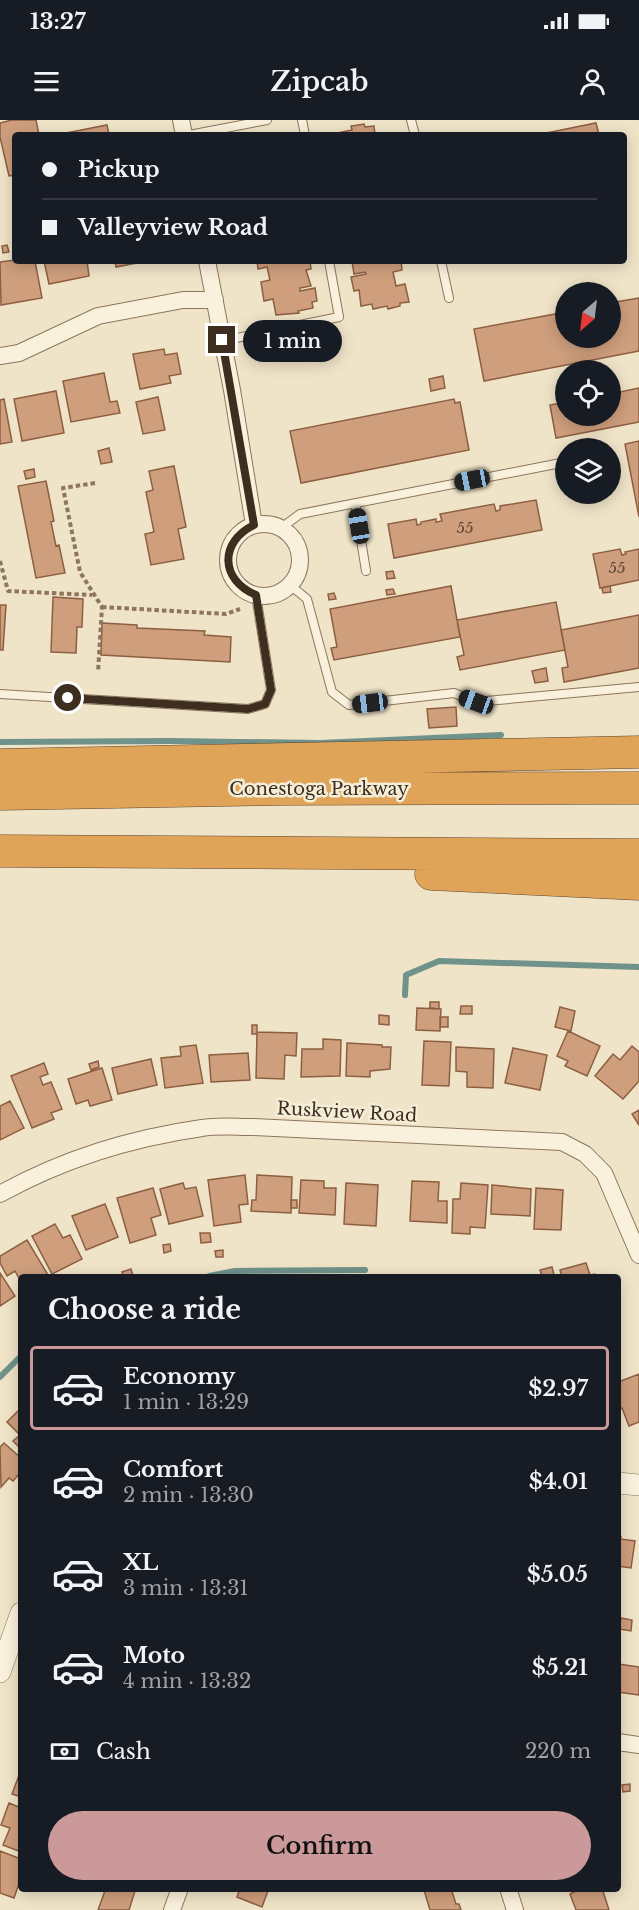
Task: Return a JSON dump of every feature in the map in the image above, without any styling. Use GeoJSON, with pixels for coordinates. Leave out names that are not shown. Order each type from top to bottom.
{"type":"FeatureCollection","features":[{"type":"Feature","properties":{"kind":"highway"},"geometry":{"type":"LineString","coordinates":[[0,765],[639,752]]}},
{"type":"Feature","properties":{"kind":"highway","name":"Conestoga Parkway"},"geometry":{"type":"LineString","coordinates":[[0,794],[296,789],[639,788]]}},
{"type":"Feature","properties":{"kind":"highway"},"geometry":{"type":"LineString","coordinates":[[0,851],[639,855]]}},
{"type":"Feature","properties":{"kind":"highway"},"geometry":{"type":"LineString","coordinates":[[313,854],[373,871],[639,884]]}},
{"type":"Feature","properties":{"kind":"street"},"geometry":{"type":"LineString","coordinates":[[208,264],[254,525]]}},
{"type":"Feature","properties":{"kind":"street"},"geometry":{"type":"LineString","coordinates":[[0,356],[19,353],[98,316],[183,300],[215,300]]}},
{"type":"Feature","properties":{"kind":"street"},"geometry":{"type":"LineString","coordinates":[[263,524],[282,528],[297,544],[300,566],[297,576],[280,592],[268,596],[245,591],[230,573],[228,561],[235,539],[243,530],[254,525],[263,524]]}},
{"type":"Feature","properties":{"kind":"street","name":"Ruskview Road"},"geometry":{"type":"LineString","coordinates":[[0,1194],[30,1177],[89,1154],[204,1127],[253,1127],[562,1142],[585,1154],[604,1173],[639,1255]]}},
{"type":"Feature","properties":{"kind":"street"},"geometry":{"type":"LineString","coordinates":[[621,1484],[639,1485]]}},
{"type":"Feature","properties":{"kind":"street"},"geometry":{"type":"LineString","coordinates":[[0,1672],[18,1621]]}},
{"type":"Feature","properties":{"kind":"street"},"geometry":{"type":"LineString","coordinates":[[621,1742],[639,1745]]}},
{"type":"Feature","properties":{"kind":"street"},"geometry":{"type":"LineString","coordinates":[[172,1910],[179,1892]]}},
{"type":"Feature","properties":{"kind":"street"},"geometry":{"type":"LineString","coordinates":[[509,1892],[515,1910]]}},
{"type":"Feature","properties":{"kind":"lane"},"geometry":{"type":"LineString","coordinates":[[205,132],[267,120]]}},
{"type":"Feature","properties":{"kind":"lane"},"geometry":{"type":"LineString","coordinates":[[222,340],[339,317],[329,264]]}},
{"type":"Feature","properties":{"kind":"lane"},"geometry":{"type":"LineString","coordinates":[[442,264],[449,298]]}},
{"type":"Feature","properties":{"kind":"lane"},"geometry":{"type":"LineString","coordinates":[[282,528],[300,514],[555,464]]}},
{"type":"Feature","properties":{"kind":"lane"},"geometry":{"type":"LineString","coordinates":[[355,503],[366,571]]}},
{"type":"Feature","properties":{"kind":"lane"},"geometry":{"type":"LineString","coordinates":[[290,585],[307,599],[332,692],[350,705],[454,693],[476,702],[639,687]]}},
{"type":"Feature","properties":{"kind":"lane"},"geometry":{"type":"LineString","coordinates":[[0,694],[248,709],[265,704],[271,690],[256,595]]}},
{"type":"Feature","properties":{"kind":"path"},"geometry":{"type":"LineString","coordinates":[[95,483],[63,488],[80,572],[102,607],[98,672]]}},
{"type":"Feature","properties":{"kind":"path"},"geometry":{"type":"LineString","coordinates":[[0,561],[8,591],[93,595]]}},
{"type":"Feature","properties":{"kind":"path"},"geometry":{"type":"LineString","coordinates":[[102,607],[226,615],[240,609]]}},
{"type":"Feature","properties":{"kind":"building"},"geometry":{"type":"Polygon","coordinates":[[[12,120],[36,120],[38,132],[12,132],[12,176],[9,176],[0,137],[0,123],[12,120]]]}},
{"type":"Feature","properties":{"kind":"building"},"geometry":{"type":"Polygon","coordinates":[[[596,123],[598,132],[551,132],[596,123]]]}},
{"type":"Feature","properties":{"kind":"building"},"geometry":{"type":"Polygon","coordinates":[[[364,124],[365,127],[374,126],[375,132],[342,132],[352,130],[351,126],[364,124]]]}},
{"type":"Feature","properties":{"kind":"building"},"geometry":{"type":"Polygon","coordinates":[[[107,125],[108,132],[71,132],[107,125]]]}},
{"type":"Feature","properties":{"kind":"building"},"geometry":{"type":"Polygon","coordinates":[[[7,245],[9,252],[3,253],[2,246],[7,245]]]}},
{"type":"Feature","properties":{"kind":"building"},"geometry":{"type":"Polygon","coordinates":[[[12,260],[12,264],[36,264],[42,298],[1,305],[0,262],[12,260]]]}},
{"type":"Feature","properties":{"kind":"building"},"geometry":{"type":"Polygon","coordinates":[[[45,264],[87,264],[89,276],[49,284],[45,264]]]}},
{"type":"Feature","properties":{"kind":"building"},"geometry":{"type":"Polygon","coordinates":[[[116,264],[132,264],[116,267],[116,264]]]}},
{"type":"Feature","properties":{"kind":"building"},"geometry":{"type":"Polygon","coordinates":[[[257,264],[310,264],[311,269],[306,270],[311,286],[300,288],[300,291],[315,288],[317,301],[312,302],[313,308],[298,311],[299,313],[276,315],[273,299],[264,301],[261,282],[270,280],[267,267],[258,269],[257,264]]]}},
{"type":"Feature","properties":{"kind":"building"},"geometry":{"type":"Polygon","coordinates":[[[352,264],[401,264],[402,270],[393,272],[396,286],[405,284],[409,302],[400,303],[400,306],[388,309],[387,306],[373,309],[372,304],[361,306],[359,290],[354,291],[351,277],[366,274],[365,272],[354,274],[352,264]]]}},
{"type":"Feature","properties":{"kind":"building"},"geometry":{"type":"Polygon","coordinates":[[[639,298],[639,351],[592,360],[555,360],[555,367],[484,381],[474,329],[555,314],[555,348],[621,348],[621,301],[639,298]]]}},
{"type":"Feature","properties":{"kind":"building"},"geometry":{"type":"Polygon","coordinates":[[[164,349],[165,355],[177,353],[181,374],[169,376],[171,383],[140,389],[133,354],[164,349]]]}},
{"type":"Feature","properties":{"kind":"building"},"geometry":{"type":"Polygon","coordinates":[[[104,373],[110,402],[117,401],[120,413],[71,422],[63,381],[104,373]]]}},
{"type":"Feature","properties":{"kind":"building"},"geometry":{"type":"Polygon","coordinates":[[[443,376],[445,388],[431,391],[429,379],[443,376]]]}},
{"type":"Feature","properties":{"kind":"building"},"geometry":{"type":"Polygon","coordinates":[[[639,388],[639,422],[621,425],[621,392],[639,388]]]}},
{"type":"Feature","properties":{"kind":"building"},"geometry":{"type":"Polygon","coordinates":[[[56,391],[64,433],[22,441],[14,399],[56,391]]]}},
{"type":"Feature","properties":{"kind":"building"},"geometry":{"type":"Polygon","coordinates":[[[158,397],[165,430],[143,434],[136,402],[158,397]]]}},
{"type":"Feature","properties":{"kind":"building"},"geometry":{"type":"Polygon","coordinates":[[[4,399],[12,442],[0,444],[0,400],[4,399]]]}},
{"type":"Feature","properties":{"kind":"building"},"geometry":{"type":"Polygon","coordinates":[[[454,399],[455,403],[460,402],[469,450],[301,483],[290,431],[454,399]]]}},
{"type":"Feature","properties":{"kind":"building"},"geometry":{"type":"Polygon","coordinates":[[[555,404],[555,426],[618,426],[556,438],[550,405],[555,404]]]}},
{"type":"Feature","properties":{"kind":"building"},"geometry":{"type":"Polygon","coordinates":[[[639,441],[639,517],[625,444],[639,441]]]}},
{"type":"Feature","properties":{"kind":"building"},"geometry":{"type":"Polygon","coordinates":[[[109,448],[112,462],[101,464],[98,451],[109,448]]]}},
{"type":"Feature","properties":{"kind":"building"},"geometry":{"type":"Polygon","coordinates":[[[174,466],[186,527],[178,529],[184,559],[151,565],[145,534],[154,532],[146,492],[153,490],[149,471],[174,466]]]}},
{"type":"Feature","properties":{"kind":"building"},"geometry":{"type":"Polygon","coordinates":[[[34,469],[35,477],[26,479],[24,471],[34,469]]]}},
{"type":"Feature","properties":{"kind":"building"},"geometry":{"type":"Polygon","coordinates":[[[46,481],[54,521],[51,522],[65,573],[36,578],[18,486],[46,481]]]}},
{"type":"Feature","properties":{"kind":"building"},"geometry":{"type":"Polygon","coordinates":[[[536,500],[542,530],[394,558],[388,524],[416,519],[417,525],[436,519],[436,522],[442,521],[440,514],[494,504],[496,511],[500,510],[500,506],[536,500]]]}},
{"type":"Feature","properties":{"kind":"building"},"geometry":{"type":"Polygon","coordinates":[[[620,549],[622,555],[626,554],[625,552],[639,549],[639,580],[600,588],[593,554],[620,549]]]}},
{"type":"Feature","properties":{"kind":"building"},"geometry":{"type":"Polygon","coordinates":[[[393,571],[395,578],[387,579],[386,572],[393,571]]]}},
{"type":"Feature","properties":{"kind":"building"},"geometry":{"type":"Polygon","coordinates":[[[451,586],[460,637],[334,660],[331,648],[337,647],[330,609],[451,586]]]}},
{"type":"Feature","properties":{"kind":"building"},"geometry":{"type":"Polygon","coordinates":[[[610,586],[611,592],[603,593],[602,588],[610,586]]]}},
{"type":"Feature","properties":{"kind":"building"},"geometry":{"type":"Polygon","coordinates":[[[393,589],[395,594],[387,595],[386,590],[393,589]]]}},
{"type":"Feature","properties":{"kind":"building"},"geometry":{"type":"Polygon","coordinates":[[[334,593],[336,599],[329,600],[328,594],[334,593]]]}},
{"type":"Feature","properties":{"kind":"building"},"geometry":{"type":"Polygon","coordinates":[[[53,597],[83,599],[82,627],[77,627],[76,653],[51,652],[53,597]]]}},
{"type":"Feature","properties":{"kind":"building"},"geometry":{"type":"Polygon","coordinates":[[[556,602],[565,650],[460,670],[457,657],[464,655],[457,620],[556,602]]]}},
{"type":"Feature","properties":{"kind":"building"},"geometry":{"type":"Polygon","coordinates":[[[0,605],[6,605],[3,650],[0,650],[0,605]]]}},
{"type":"Feature","properties":{"kind":"building"},"geometry":{"type":"Polygon","coordinates":[[[639,615],[639,668],[564,682],[562,668],[568,667],[561,630],[639,615]]]}},
{"type":"Feature","properties":{"kind":"building"},"geometry":{"type":"Polygon","coordinates":[[[102,623],[137,625],[137,628],[205,631],[204,635],[231,637],[230,662],[101,655],[102,623]]]}},
{"type":"Feature","properties":{"kind":"building"},"geometry":{"type":"Polygon","coordinates":[[[546,668],[548,681],[535,683],[532,671],[546,668]]]}},
{"type":"Feature","properties":{"kind":"building"},"geometry":{"type":"Polygon","coordinates":[[[456,707],[457,726],[429,728],[427,709],[456,707]]]}},
{"type":"Feature","properties":{"kind":"building"},"geometry":{"type":"Polygon","coordinates":[[[430,1002],[439,1002],[439,1009],[430,1008],[430,1002]]]}},
{"type":"Feature","properties":{"kind":"building"},"geometry":{"type":"Polygon","coordinates":[[[461,1006],[472,1006],[472,1014],[460,1014],[461,1006]]]}},
{"type":"Feature","properties":{"kind":"building"},"geometry":{"type":"Polygon","coordinates":[[[560,1007],[575,1011],[571,1031],[555,1027],[560,1007]]]}},
{"type":"Feature","properties":{"kind":"building"},"geometry":{"type":"Polygon","coordinates":[[[417,1008],[441,1009],[440,1031],[416,1030],[417,1008]]]}},
{"type":"Feature","properties":{"kind":"building"},"geometry":{"type":"Polygon","coordinates":[[[379,1015],[389,1016],[389,1025],[379,1024],[379,1015]]]}},
{"type":"Feature","properties":{"kind":"building"},"geometry":{"type":"Polygon","coordinates":[[[440,1017],[448,1017],[448,1027],[440,1027],[440,1017]]]}},
{"type":"Feature","properties":{"kind":"building"},"geometry":{"type":"Polygon","coordinates":[[[252,1025],[257,1025],[257,1034],[252,1034],[252,1025]]]}},
{"type":"Feature","properties":{"kind":"building"},"geometry":{"type":"Polygon","coordinates":[[[568,1031],[600,1046],[587,1076],[565,1066],[568,1061],[557,1056],[568,1031]]]}},
{"type":"Feature","properties":{"kind":"building"},"geometry":{"type":"Polygon","coordinates":[[[257,1032],[297,1033],[296,1056],[285,1055],[284,1079],[256,1078],[257,1032]]]}},
{"type":"Feature","properties":{"kind":"building"},"geometry":{"type":"Polygon","coordinates":[[[323,1039],[341,1040],[340,1076],[301,1077],[302,1049],[323,1049],[323,1039]]]}},
{"type":"Feature","properties":{"kind":"building"},"geometry":{"type":"Polygon","coordinates":[[[424,1041],[451,1042],[449,1086],[422,1085],[424,1041]]]}},
{"type":"Feature","properties":{"kind":"building"},"geometry":{"type":"Polygon","coordinates":[[[347,1043],[391,1047],[390,1069],[370,1071],[370,1077],[346,1076],[347,1043]]]}},
{"type":"Feature","properties":{"kind":"building"},"geometry":{"type":"Polygon","coordinates":[[[196,1045],[203,1083],[165,1088],[161,1058],[181,1056],[180,1047],[196,1045]]]}},
{"type":"Feature","properties":{"kind":"building"},"geometry":{"type":"Polygon","coordinates":[[[632,1046],[639,1052],[639,1081],[623,1099],[595,1076],[613,1054],[620,1060],[632,1046]]]}},
{"type":"Feature","properties":{"kind":"building"},"geometry":{"type":"Polygon","coordinates":[[[456,1047],[494,1049],[493,1088],[467,1087],[467,1072],[456,1071],[456,1047]]]}},
{"type":"Feature","properties":{"kind":"building"},"geometry":{"type":"Polygon","coordinates":[[[513,1048],[547,1055],[540,1090],[505,1083],[513,1048]]]}},
{"type":"Feature","properties":{"kind":"building"},"geometry":{"type":"Polygon","coordinates":[[[248,1053],[250,1080],[211,1082],[209,1055],[248,1053]]]}},
{"type":"Feature","properties":{"kind":"building"},"geometry":{"type":"Polygon","coordinates":[[[151,1059],[157,1085],[118,1094],[112,1068],[151,1059]]]}},
{"type":"Feature","properties":{"kind":"building"},"geometry":{"type":"Polygon","coordinates":[[[98,1061],[99,1067],[91,1070],[89,1064],[98,1061]]]}},
{"type":"Feature","properties":{"kind":"building"},"geometry":{"type":"Polygon","coordinates":[[[44,1063],[48,1074],[40,1077],[43,1085],[51,1082],[62,1109],[51,1113],[54,1119],[32,1128],[11,1076],[44,1063]]]}},
{"type":"Feature","properties":{"kind":"building"},"geometry":{"type":"Polygon","coordinates":[[[102,1068],[112,1100],[90,1106],[88,1100],[76,1104],[68,1079],[102,1068]]]}},
{"type":"Feature","properties":{"kind":"building"},"geometry":{"type":"Polygon","coordinates":[[[10,1101],[24,1128],[0,1140],[0,1106],[10,1101]]]}},
{"type":"Feature","properties":{"kind":"building"},"geometry":{"type":"Polygon","coordinates":[[[639,1110],[639,1125],[632,1114],[639,1110]]]}},
{"type":"Feature","properties":{"kind":"building"},"geometry":{"type":"Polygon","coordinates":[[[245,1175],[248,1204],[239,1205],[241,1222],[214,1226],[208,1180],[245,1175]]]}},
{"type":"Feature","properties":{"kind":"building"},"geometry":{"type":"Polygon","coordinates":[[[257,1175],[292,1177],[291,1213],[251,1211],[252,1200],[256,1200],[257,1175]]]}},
{"type":"Feature","properties":{"kind":"building"},"geometry":{"type":"Polygon","coordinates":[[[301,1180],[324,1181],[324,1188],[336,1188],[335,1215],[299,1213],[301,1180]]]}},
{"type":"Feature","properties":{"kind":"building"},"geometry":{"type":"Polygon","coordinates":[[[412,1181],[439,1182],[438,1201],[447,1201],[447,1223],[410,1221],[412,1181]]]}},
{"type":"Feature","properties":{"kind":"building"},"geometry":{"type":"Polygon","coordinates":[[[183,1183],[185,1189],[196,1187],[203,1216],[169,1224],[160,1189],[183,1183]]]}},
{"type":"Feature","properties":{"kind":"building"},"geometry":{"type":"Polygon","coordinates":[[[346,1183],[378,1185],[376,1226],[344,1224],[346,1183]]]}},
{"type":"Feature","properties":{"kind":"building"},"geometry":{"type":"Polygon","coordinates":[[[461,1183],[488,1185],[485,1228],[470,1227],[470,1234],[452,1233],[453,1199],[460,1199],[461,1183]]]}},
{"type":"Feature","properties":{"kind":"building"},"geometry":{"type":"Polygon","coordinates":[[[492,1185],[531,1189],[530,1216],[491,1214],[492,1185]]]}},
{"type":"Feature","properties":{"kind":"building"},"geometry":{"type":"Polygon","coordinates":[[[153,1188],[161,1215],[151,1218],[156,1235],[130,1243],[117,1198],[153,1188]]]}},
{"type":"Feature","properties":{"kind":"building"},"geometry":{"type":"Polygon","coordinates":[[[536,1188],[563,1190],[561,1230],[534,1229],[536,1188]]]}},
{"type":"Feature","properties":{"kind":"building"},"geometry":{"type":"Polygon","coordinates":[[[291,1200],[297,1200],[297,1208],[291,1208],[291,1200]]]}},
{"type":"Feature","properties":{"kind":"building"},"geometry":{"type":"Polygon","coordinates":[[[105,1204],[118,1237],[86,1250],[72,1216],[105,1204]]]}},
{"type":"Feature","properties":{"kind":"building"},"geometry":{"type":"Polygon","coordinates":[[[55,1224],[63,1238],[70,1235],[82,1259],[52,1274],[32,1236],[55,1224]]]}},
{"type":"Feature","properties":{"kind":"building"},"geometry":{"type":"Polygon","coordinates":[[[200,1233],[210,1233],[211,1242],[201,1243],[200,1233]]]}},
{"type":"Feature","properties":{"kind":"building"},"geometry":{"type":"Polygon","coordinates":[[[27,1240],[47,1274],[18,1274],[18,1276],[15,1271],[7,1276],[0,1263],[0,1256],[27,1240]]]}},
{"type":"Feature","properties":{"kind":"building"},"geometry":{"type":"Polygon","coordinates":[[[170,1244],[171,1251],[164,1253],[163,1245],[170,1244]]]}},
{"type":"Feature","properties":{"kind":"building"},"geometry":{"type":"Polygon","coordinates":[[[223,1250],[223,1257],[216,1257],[215,1251],[223,1250]]]}},
{"type":"Feature","properties":{"kind":"building"},"geometry":{"type":"Polygon","coordinates":[[[586,1263],[590,1274],[561,1274],[560,1270],[586,1263]]]}},
{"type":"Feature","properties":{"kind":"building"},"geometry":{"type":"Polygon","coordinates":[[[552,1267],[554,1274],[541,1274],[540,1270],[552,1267]]]}},
{"type":"Feature","properties":{"kind":"building"},"geometry":{"type":"Polygon","coordinates":[[[131,1269],[132,1274],[122,1274],[122,1272],[131,1269]]]}},
{"type":"Feature","properties":{"kind":"building"},"geometry":{"type":"Polygon","coordinates":[[[0,1273],[15,1296],[0,1306],[0,1273]]]}},
{"type":"Feature","properties":{"kind":"building"},"geometry":{"type":"Polygon","coordinates":[[[639,1374],[639,1422],[629,1426],[621,1408],[621,1381],[639,1374]]]}},
{"type":"Feature","properties":{"kind":"building"},"geometry":{"type":"Polygon","coordinates":[[[18,1411],[18,1433],[7,1422],[18,1411]]]}},
{"type":"Feature","properties":{"kind":"building"},"geometry":{"type":"Polygon","coordinates":[[[18,1437],[18,1446],[13,1441],[18,1437]]]}},
{"type":"Feature","properties":{"kind":"building"},"geometry":{"type":"Polygon","coordinates":[[[4,1443],[18,1455],[18,1475],[13,1481],[9,1478],[1,1487],[0,1447],[4,1443]]]}},
{"type":"Feature","properties":{"kind":"building"},"geometry":{"type":"Polygon","coordinates":[[[621,1539],[635,1541],[631,1568],[621,1566],[621,1539]]]}},
{"type":"Feature","properties":{"kind":"building"},"geometry":{"type":"Polygon","coordinates":[[[621,1618],[632,1620],[631,1631],[621,1629],[621,1618]]]}},
{"type":"Feature","properties":{"kind":"building"},"geometry":{"type":"Polygon","coordinates":[[[621,1664],[639,1667],[639,1695],[621,1692],[621,1664]]]}},
{"type":"Feature","properties":{"kind":"building"},"geometry":{"type":"Polygon","coordinates":[[[18,1778],[18,1796],[12,1794],[18,1778]]]}},
{"type":"Feature","properties":{"kind":"building"},"geometry":{"type":"Polygon","coordinates":[[[630,1784],[630,1791],[623,1792],[622,1785],[630,1784]]]}},
{"type":"Feature","properties":{"kind":"building"},"geometry":{"type":"Polygon","coordinates":[[[9,1803],[18,1807],[18,1851],[3,1845],[10,1828],[1,1825],[9,1803]]]}},
{"type":"Feature","properties":{"kind":"building"},"geometry":{"type":"Polygon","coordinates":[[[0,1851],[18,1858],[18,1887],[14,1898],[0,1893],[0,1851]]]}},
{"type":"Feature","properties":{"kind":"building"},"geometry":{"type":"Polygon","coordinates":[[[105,1892],[135,1892],[129,1910],[98,1910],[105,1892]]]}},
{"type":"Feature","properties":{"kind":"building"},"geometry":{"type":"Polygon","coordinates":[[[239,1892],[268,1892],[262,1907],[237,1897],[239,1892]]]}},
{"type":"Feature","properties":{"kind":"building"},"geometry":{"type":"Polygon","coordinates":[[[425,1892],[452,1892],[456,1904],[459,1904],[461,1910],[430,1910],[425,1892]]]}},
{"type":"Feature","properties":{"kind":"building"},"geometry":{"type":"Polygon","coordinates":[[[603,1892],[609,1910],[576,1910],[570,1894],[603,1892]]]}},
{"type":"Feature","properties":{"kind":"waterway"},"geometry":{"type":"LineString","coordinates":[[0,742],[320,743],[501,735]]}},
{"type":"Feature","properties":{"kind":"waterway"},"geometry":{"type":"LineString","coordinates":[[405,995],[406,975],[439,961],[639,967]]}},
{"type":"Feature","properties":{"kind":"waterway"},"geometry":{"type":"LineString","coordinates":[[219,1274],[235,1271],[365,1270]]}},
{"type":"Feature","properties":{"kind":"waterway"},"geometry":{"type":"LineString","coordinates":[[0,1377],[18,1359]]}},
{"type":"Feature","properties":{"kind":"route"},"geometry":{"type":"LineString","coordinates":[[68,698],[248,709],[265,704],[271,690],[256,595],[245,591],[236,583],[230,573],[228,561],[235,539],[243,530],[254,525],[222,340]]}}]}
